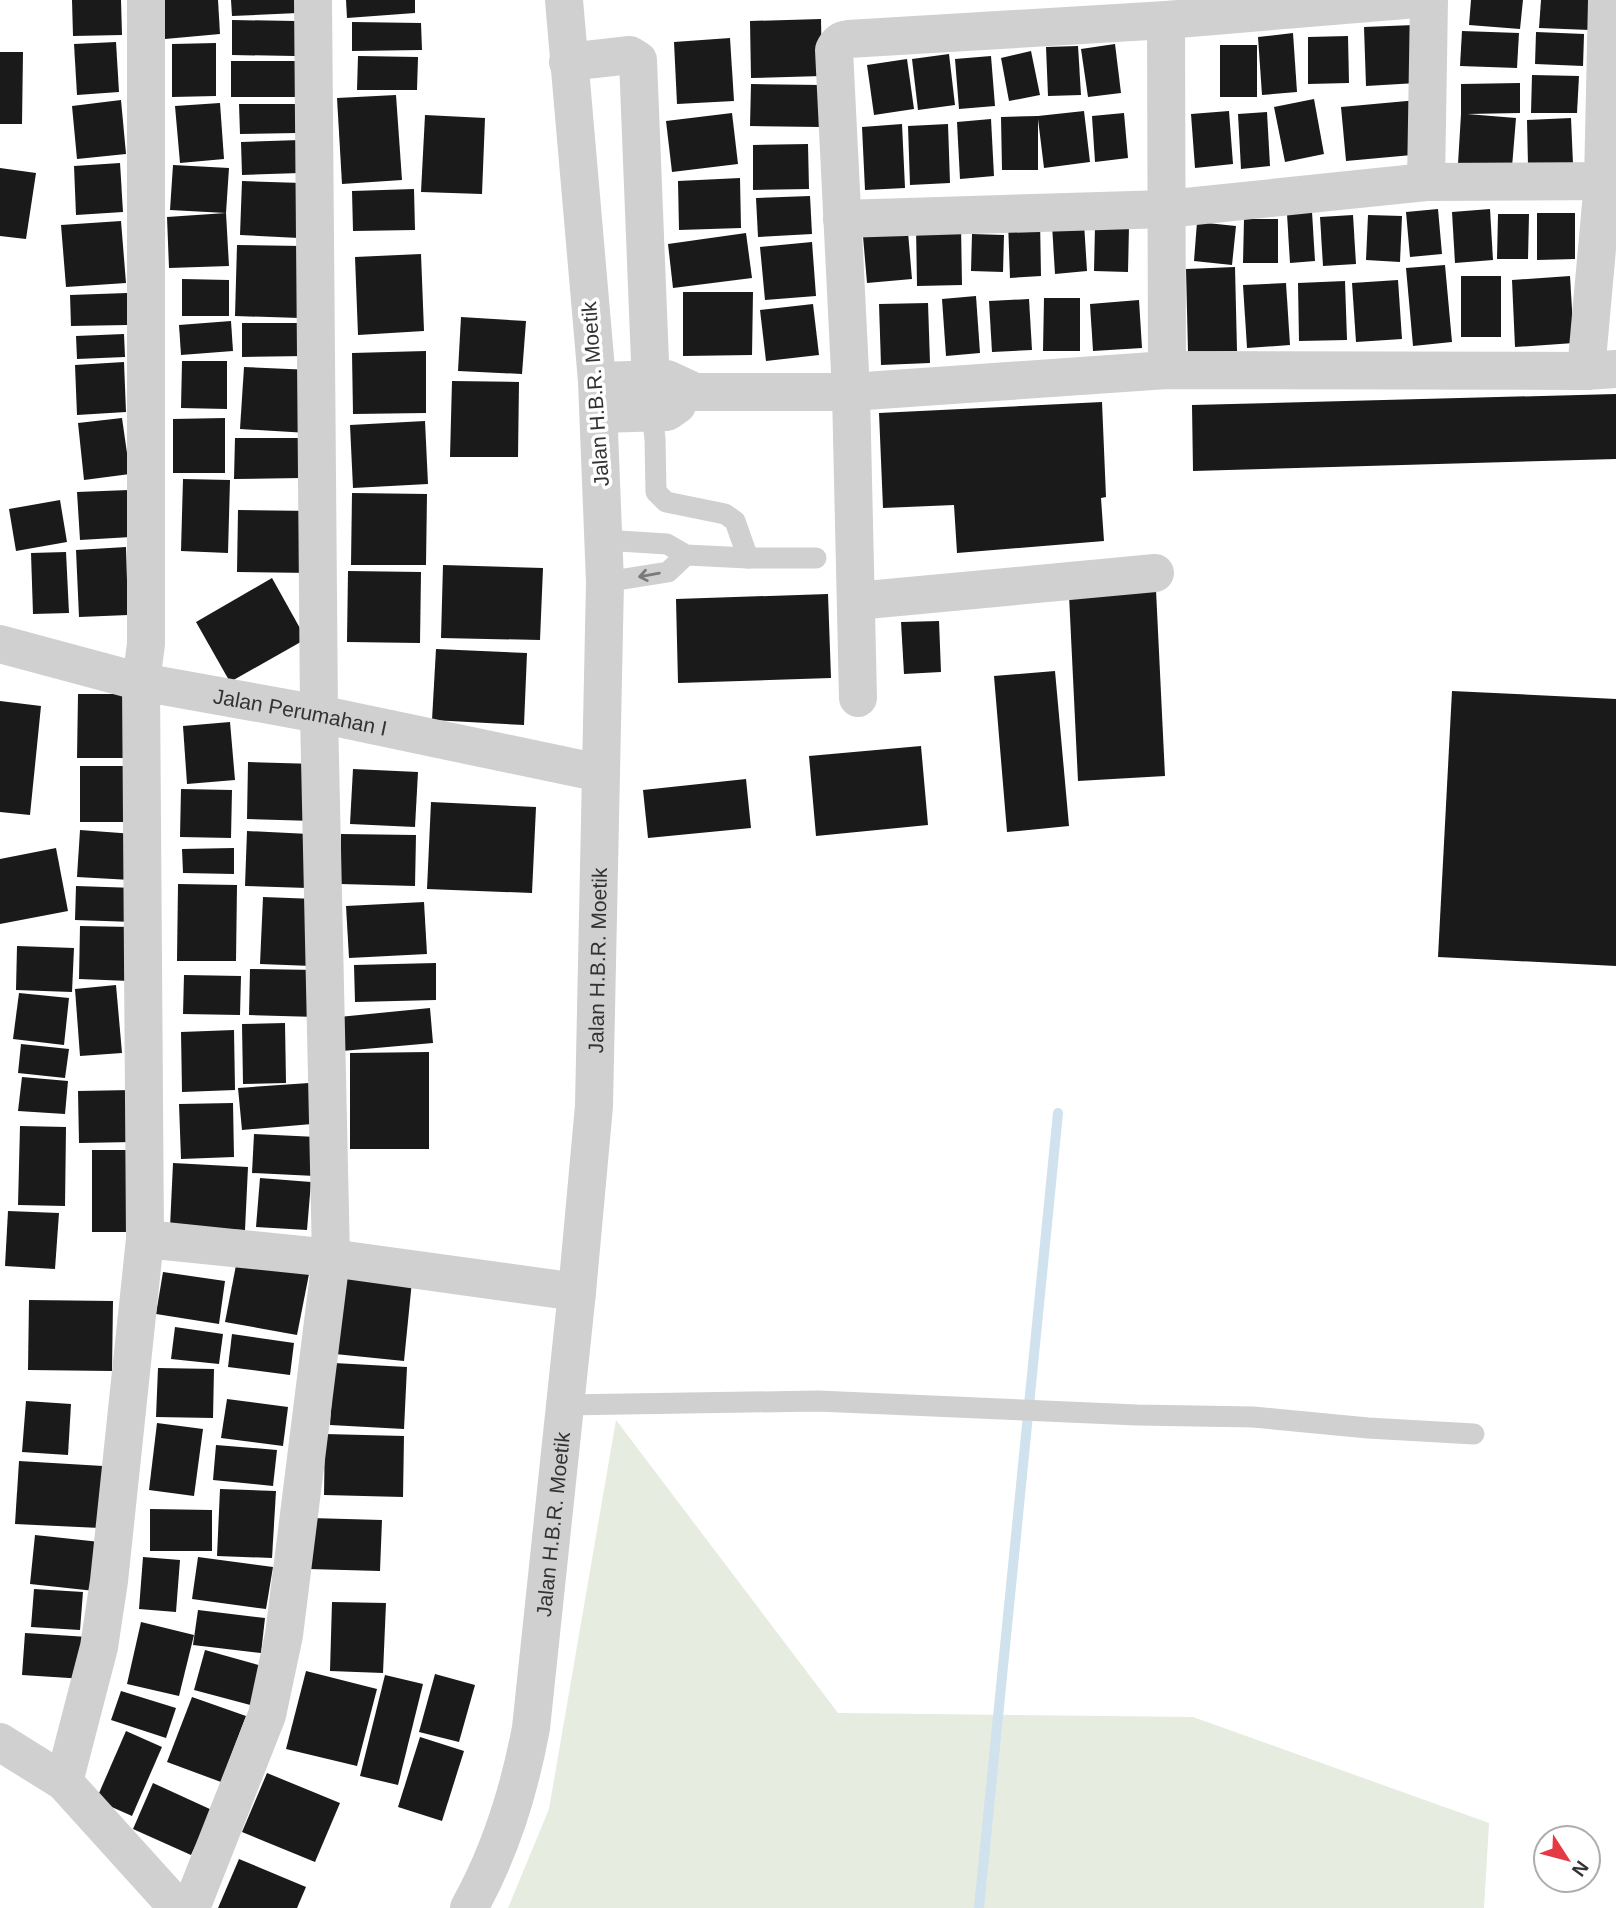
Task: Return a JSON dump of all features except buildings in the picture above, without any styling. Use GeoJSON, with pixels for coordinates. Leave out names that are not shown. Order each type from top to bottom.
{"type":"FeatureCollection","features":[{"type":"Feature","properties":{"kind":"street"},"geometry":{"type":"LineString","coordinates":[[64,1782],[102,1634],[145,1239],[141,682],[146,644],[146,0]]}},
{"type":"Feature","properties":{"kind":"street"},"geometry":{"type":"LineString","coordinates":[[191,1908],[267,1715],[276,1680],[284,1635],[331,1258],[319,713],[313,0]]}},
{"type":"Feature","properties":{"kind":"street","name":"Jalan H.B.R. Moetik"},"geometry":{"type":"LineString","coordinates":[[469,1908],[510,1817],[531,1728],[594,1106],[605,582],[598,398],[564,0]]}},
{"type":"Feature","properties":{"kind":"street"},"geometry":{"type":"LineString","coordinates":[[858,698],[850,392],[834,50],[840,42],[848,39],[1166,20],[1405,0]]}},
{"type":"Feature","properties":{"kind":"street"},"geometry":{"type":"LineString","coordinates":[[1426,182],[1429,0]]}},
{"type":"Feature","properties":{"kind":"street"},"geometry":{"type":"LineString","coordinates":[[598,398],[651,395],[667,379],[695,392],[850,392],[1167,370],[1601,370],[1609,182],[1610,10]]}},
{"type":"Feature","properties":{"kind":"street"},"geometry":{"type":"LineString","coordinates":[[1166,20],[1167,370]]}},
{"type":"Feature","properties":{"kind":"street"},"geometry":{"type":"LineString","coordinates":[[568,62],[630,55],[638,60],[651,395]]}},
{"type":"Feature","properties":{"kind":"street"},"geometry":{"type":"LineString","coordinates":[[842,219],[1166,209],[1426,182],[1609,182]]}},
{"type":"Feature","properties":{"kind":"street"},"geometry":{"type":"LineString","coordinates":[[856,601],[1155,573]]}},
{"type":"Feature","properties":{"kind":"street","name":"Jalan Perumahan I"},"geometry":{"type":"LineString","coordinates":[[0,644],[141,682],[319,713],[600,773]]}},
{"type":"Feature","properties":{"kind":"street"},"geometry":{"type":"LineString","coordinates":[[145,1239],[331,1258],[577,1292]]}},
{"type":"Feature","properties":{"kind":"street"},"geometry":{"type":"LineString","coordinates":[[0,1742],[64,1782],[178,1908]]}},
{"type":"Feature","properties":{"kind":"lane"},"geometry":{"type":"LineString","coordinates":[[651,395],[656,492],[666,502],[726,514],[735,521],[748,558]]}},
{"type":"Feature","properties":{"kind":"lane"},"geometry":{"type":"LineString","coordinates":[[603,540],[667,544],[687,555],[816,558]]}},
{"type":"Feature","properties":{"kind":"lane"},"geometry":{"type":"LineString","coordinates":[[605,582],[667,572],[687,555]]}},
{"type":"Feature","properties":{"kind":"lane"},"geometry":{"type":"LineString","coordinates":[[564,1405],[818,1401],[1253,1418],[1474,1434]]}},
{"type":"Feature","properties":{"kind":"shaded area"},"geometry":{"type":"Polygon","coordinates":[[[616,1420],[838,1713],[1193,1717],[1489,1823],[1484,1908],[508,1908],[549,1809],[616,1420]]]}},
{"type":"Feature","properties":{"kind":"waterway"},"geometry":{"type":"LineString","coordinates":[[979,1908],[1058,1113]]}}]}
